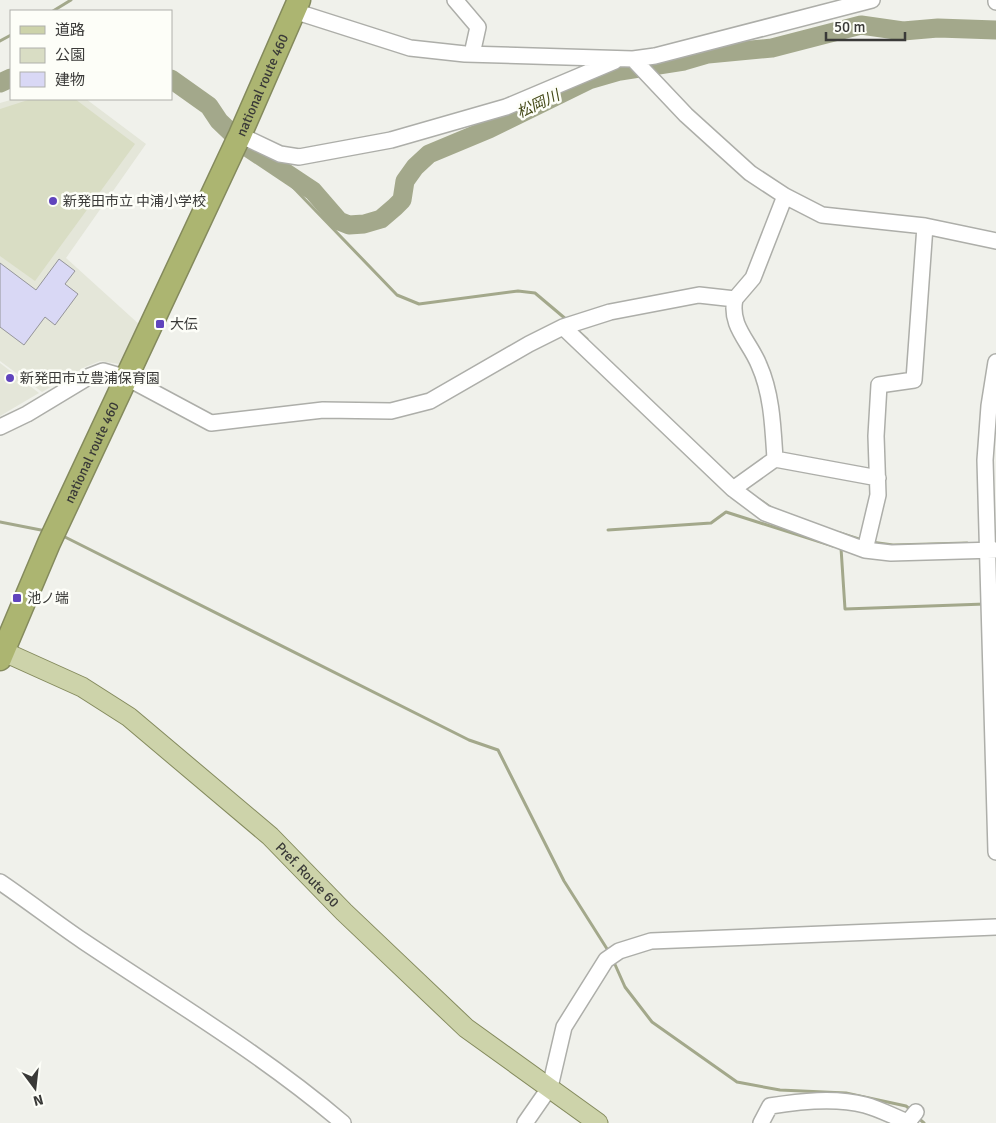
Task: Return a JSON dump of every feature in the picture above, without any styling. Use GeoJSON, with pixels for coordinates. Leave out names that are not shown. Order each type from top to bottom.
{"type":"FeatureCollection","features":[{"type":"Feature","properties":{"kind":"highway","name":"national route 460"},"geometry":{"type":"LineString","coordinates":[[2,646],[240,135],[296,6]]}},
{"type":"Feature","properties":{"kind":"main road","name":"Pref. Route 60"},"geometry":{"type":"LineString","coordinates":[[2,646],[82,687],[129,717],[270,836],[344,912],[466,1028],[598,1123]]}},
{"type":"Feature","properties":{"kind":"street"},"geometry":{"type":"LineString","coordinates":[[455,0],[478,27],[472,54]]}},
{"type":"Feature","properties":{"kind":"street"},"geometry":{"type":"LineString","coordinates":[[296,6],[410,48],[472,54],[626,59],[655,56],[872,0]]}},
{"type":"Feature","properties":{"kind":"street"},"geometry":{"type":"LineString","coordinates":[[626,59],[654,80],[686,115],[750,173],[785,196],[822,215],[925,226],[996,241]]}},
{"type":"Feature","properties":{"kind":"street"},"geometry":{"type":"LineString","coordinates":[[240,135],[280,154],[299,156],[391,140],[506,107],[626,59]]}},
{"type":"Feature","properties":{"kind":"street"},"geometry":{"type":"LineString","coordinates":[[775,459],[773,418],[760,366],[736,324],[732,311],[735,299],[753,278],[785,196]]}},
{"type":"Feature","properties":{"kind":"street"},"geometry":{"type":"LineString","coordinates":[[865,550],[878,495],[876,436],[879,385],[914,380],[925,226]]}},
{"type":"Feature","properties":{"kind":"street"},"geometry":{"type":"LineString","coordinates":[[0,427],[27,414],[90,376],[103,371],[127,378],[210,423],[323,410],[391,410],[430,401],[529,344],[563,327],[610,312],[699,295],[735,299]]}},
{"type":"Feature","properties":{"kind":"street"},"geometry":{"type":"LineString","coordinates":[[563,327],[733,489],[765,513],[865,550],[891,553],[992,550]]}},
{"type":"Feature","properties":{"kind":"street"},"geometry":{"type":"LineString","coordinates":[[996,362],[989,406],[985,460],[992,550],[996,852]]}},
{"type":"Feature","properties":{"kind":"street"},"geometry":{"type":"LineString","coordinates":[[733,489],[775,459],[878,478]]}},
{"type":"Feature","properties":{"kind":"street"},"geometry":{"type":"LineString","coordinates":[[0,882],[80,940],[254,1053],[304,1090],[343,1123]]}},
{"type":"Feature","properties":{"kind":"street"},"geometry":{"type":"LineString","coordinates":[[525,1123],[550,1087],[564,1027],[606,960],[619,951],[651,941],[996,927]]}},
{"type":"Feature","properties":{"kind":"street"},"geometry":{"type":"LineString","coordinates":[[761,1123],[770,1106],[801,1101],[846,1101],[912,1117]]}},
{"type":"Feature","properties":{"kind":"shaded area","name":"新発田市立 中浦小学校"},"geometry":{"type":"Polygon","coordinates":[[[10,100],[87,100],[146,144],[66,258],[141,326],[119,364],[100,361],[85,367],[42,392],[0,361],[0,103],[10,100]]]}},
{"type":"Feature","properties":{"kind":"shaded area","name":"新発田市立豊浦保育園"},"geometry":{"type":"Polygon","coordinates":[[[0,363],[39,393],[0,416],[0,363]]]}},
{"type":"Feature","properties":{"kind":"green space"},"geometry":{"type":"Polygon","coordinates":[[[28,100],[76,100],[135,144],[35,281],[0,256],[0,109],[28,100]]]}},
{"type":"Feature","properties":{"kind":"building"},"geometry":{"type":"Polygon","coordinates":[[[59,259],[75,271],[65,284],[78,294],[55,325],[45,317],[24,345],[0,327],[0,263],[36,290],[59,259]]]}},
{"type":"Feature","properties":{"kind":"waterway"},"geometry":{"type":"LineString","coordinates":[[55,10],[71,0]]}},
{"type":"Feature","properties":{"kind":"waterway","name":"松岡川"},"geometry":{"type":"LineString","coordinates":[[172,80],[209,106],[219,121],[244,145],[313,191],[339,221],[349,225],[364,224],[381,219],[395,207],[402,200],[405,181],[415,167],[429,154],[489,129],[589,80],[620,71],[684,61],[708,54],[772,48],[861,25],[903,31],[938,28],[996,30]]}},
{"type":"Feature","properties":{"kind":"waterway"},"geometry":{"type":"LineString","coordinates":[[0,41],[10,36]]}},
{"type":"Feature","properties":{"kind":"waterway","name":"松岡川"},"geometry":{"type":"LineString","coordinates":[[0,83],[10,78]]}},
{"type":"Feature","properties":{"kind":"waterway"},"geometry":{"type":"LineString","coordinates":[[275,164],[288,182],[397,295],[419,304],[518,291],[535,293],[567,320]]}},
{"type":"Feature","properties":{"kind":"waterway"},"geometry":{"type":"LineString","coordinates":[[575,328],[587,339]]}},
{"type":"Feature","properties":{"kind":"waterway"},"geometry":{"type":"LineString","coordinates":[[760,500],[773,509]]}},
{"type":"Feature","properties":{"kind":"waterway"},"geometry":{"type":"LineString","coordinates":[[608,530],[711,523],[726,512],[833,546]]}},
{"type":"Feature","properties":{"kind":"waterway"},"geometry":{"type":"LineString","coordinates":[[0,522],[46,531]]}},
{"type":"Feature","properties":{"kind":"waterway"},"geometry":{"type":"LineString","coordinates":[[840,533],[862,540]]}},
{"type":"Feature","properties":{"kind":"waterway"},"geometry":{"type":"LineString","coordinates":[[61,535],[469,740],[498,750],[564,881],[609,952]]}},
{"type":"Feature","properties":{"kind":"waterway"},"geometry":{"type":"LineString","coordinates":[[871,542],[893,545],[967,543]]}},
{"type":"Feature","properties":{"kind":"waterway"},"geometry":{"type":"LineString","coordinates":[[841,548],[845,609],[985,604]]}},
{"type":"Feature","properties":{"kind":"waterway"},"geometry":{"type":"LineString","coordinates":[[613,960],[625,987],[652,1022],[737,1082],[780,1090],[846,1093],[906,1106],[911,1110]]}},
{"type":"Feature","properties":{"kind":"waterway"},"geometry":{"type":"LineString","coordinates":[[917,1117],[924,1123]]}},
{"type":"Feature","properties":{"kind":"place","name":"新発田市立 中浦小学校"},"geometry":{"type":"Point","coordinates":[53,201]}},
{"type":"Feature","properties":{"kind":"place","name":"大伝"},"geometry":{"type":"Point","coordinates":[160,324]}},
{"type":"Feature","properties":{"kind":"place","name":"新発田市立豊浦保育園"},"geometry":{"type":"Point","coordinates":[10,378]}},
{"type":"Feature","properties":{"kind":"place","name":"池ノ端"},"geometry":{"type":"Point","coordinates":[17,598]}}]}
